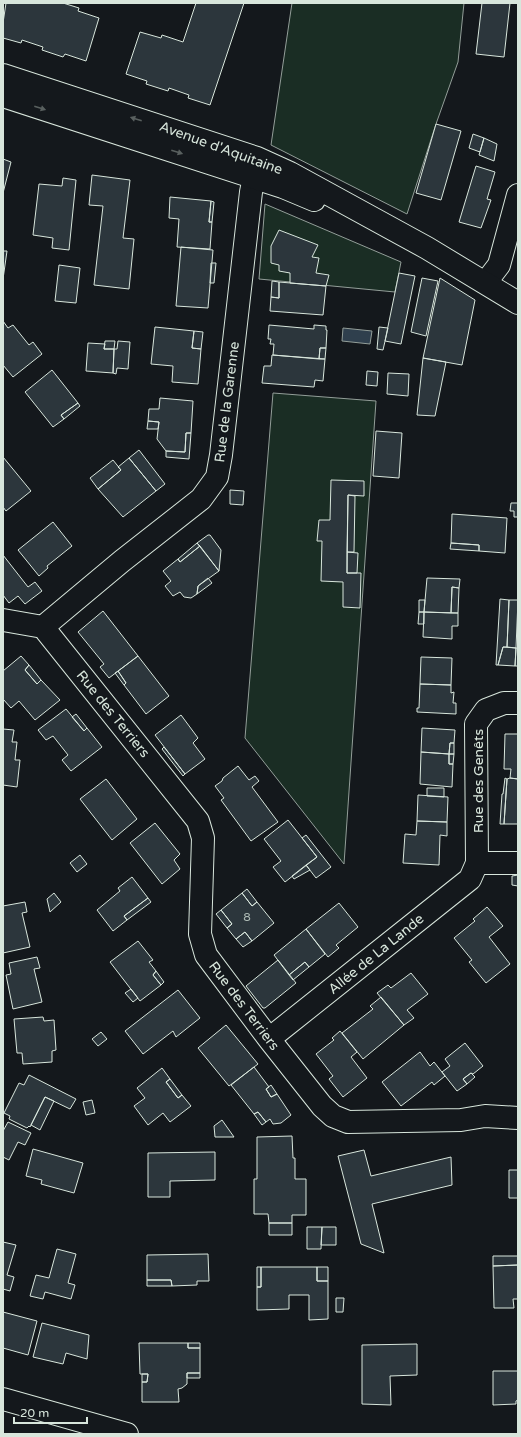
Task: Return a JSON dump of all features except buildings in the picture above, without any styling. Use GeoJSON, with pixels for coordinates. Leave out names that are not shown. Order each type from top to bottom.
{"type":"FeatureCollection","features":[{"type":"Feature","properties":{"kind":"street","name":"Avenue d'Aquitaine"},"geometry":{"type":"LineString","coordinates":[[3,75],[255,168]]}},
{"type":"Feature","properties":{"kind":"street","name":"Avenue d'Aquitaine"},"geometry":{"type":"LineString","coordinates":[[3,96],[255,168],[290,173],[427,248],[486,282],[518,303]]}},
{"type":"Feature","properties":{"kind":"street","name":"Rue de la Garenne"},"geometry":{"type":"LineString","coordinates":[[43,627],[201,498],[217,477],[221,456],[250,200],[255,168]]}},
{"type":"Feature","properties":{"kind":"street"},"geometry":{"type":"LineString","coordinates":[[486,282],[498,265],[518,195]]}},
{"type":"Feature","properties":{"kind":"street"},"geometry":{"type":"LineString","coordinates":[[3,620],[43,627]]}},
{"type":"Feature","properties":{"kind":"street","name":"Rue des Terriers"},"geometry":{"type":"LineString","coordinates":[[43,627],[198,821],[203,838],[200,934],[206,955],[269,1039],[322,1106],[333,1116],[348,1122],[461,1120],[485,1116],[518,1118]]}},
{"type":"Feature","properties":{"kind":"street","name":"Rue des Genêts"},"geometry":{"type":"LineString","coordinates":[[477,863],[476,724],[486,710],[504,703],[518,703]]}},
{"type":"Feature","properties":{"kind":"street"},"geometry":{"type":"LineString","coordinates":[[477,863],[518,863]]}},
{"type":"Feature","properties":{"kind":"street","name":"Allée de La Lande"},"geometry":{"type":"LineString","coordinates":[[269,1039],[470,879],[477,863]]}},
{"type":"Feature","properties":{"kind":"street"},"geometry":{"type":"LineString","coordinates":[[3,1399],[127,1434]]}},
{"type":"Feature","properties":{"kind":"green space"},"geometry":{"type":"Polygon","coordinates":[[[292,3],[464,3],[458,62],[407,214],[271,145],[292,3]]]}},
{"type":"Feature","properties":{"kind":"green space"},"geometry":{"type":"Polygon","coordinates":[[[265,204],[401,262],[395,292],[259,279],[265,204]]]}},
{"type":"Feature","properties":{"kind":"green space"},"geometry":{"type":"Polygon","coordinates":[[[273,393],[376,401],[344,864],[245,738],[273,393]]]}},
{"type":"Feature","properties":{"kind":"water"},"geometry":{"type":"Polygon","coordinates":[[[343,328],[372,331],[370,344],[342,341],[343,328]]]}}]}
